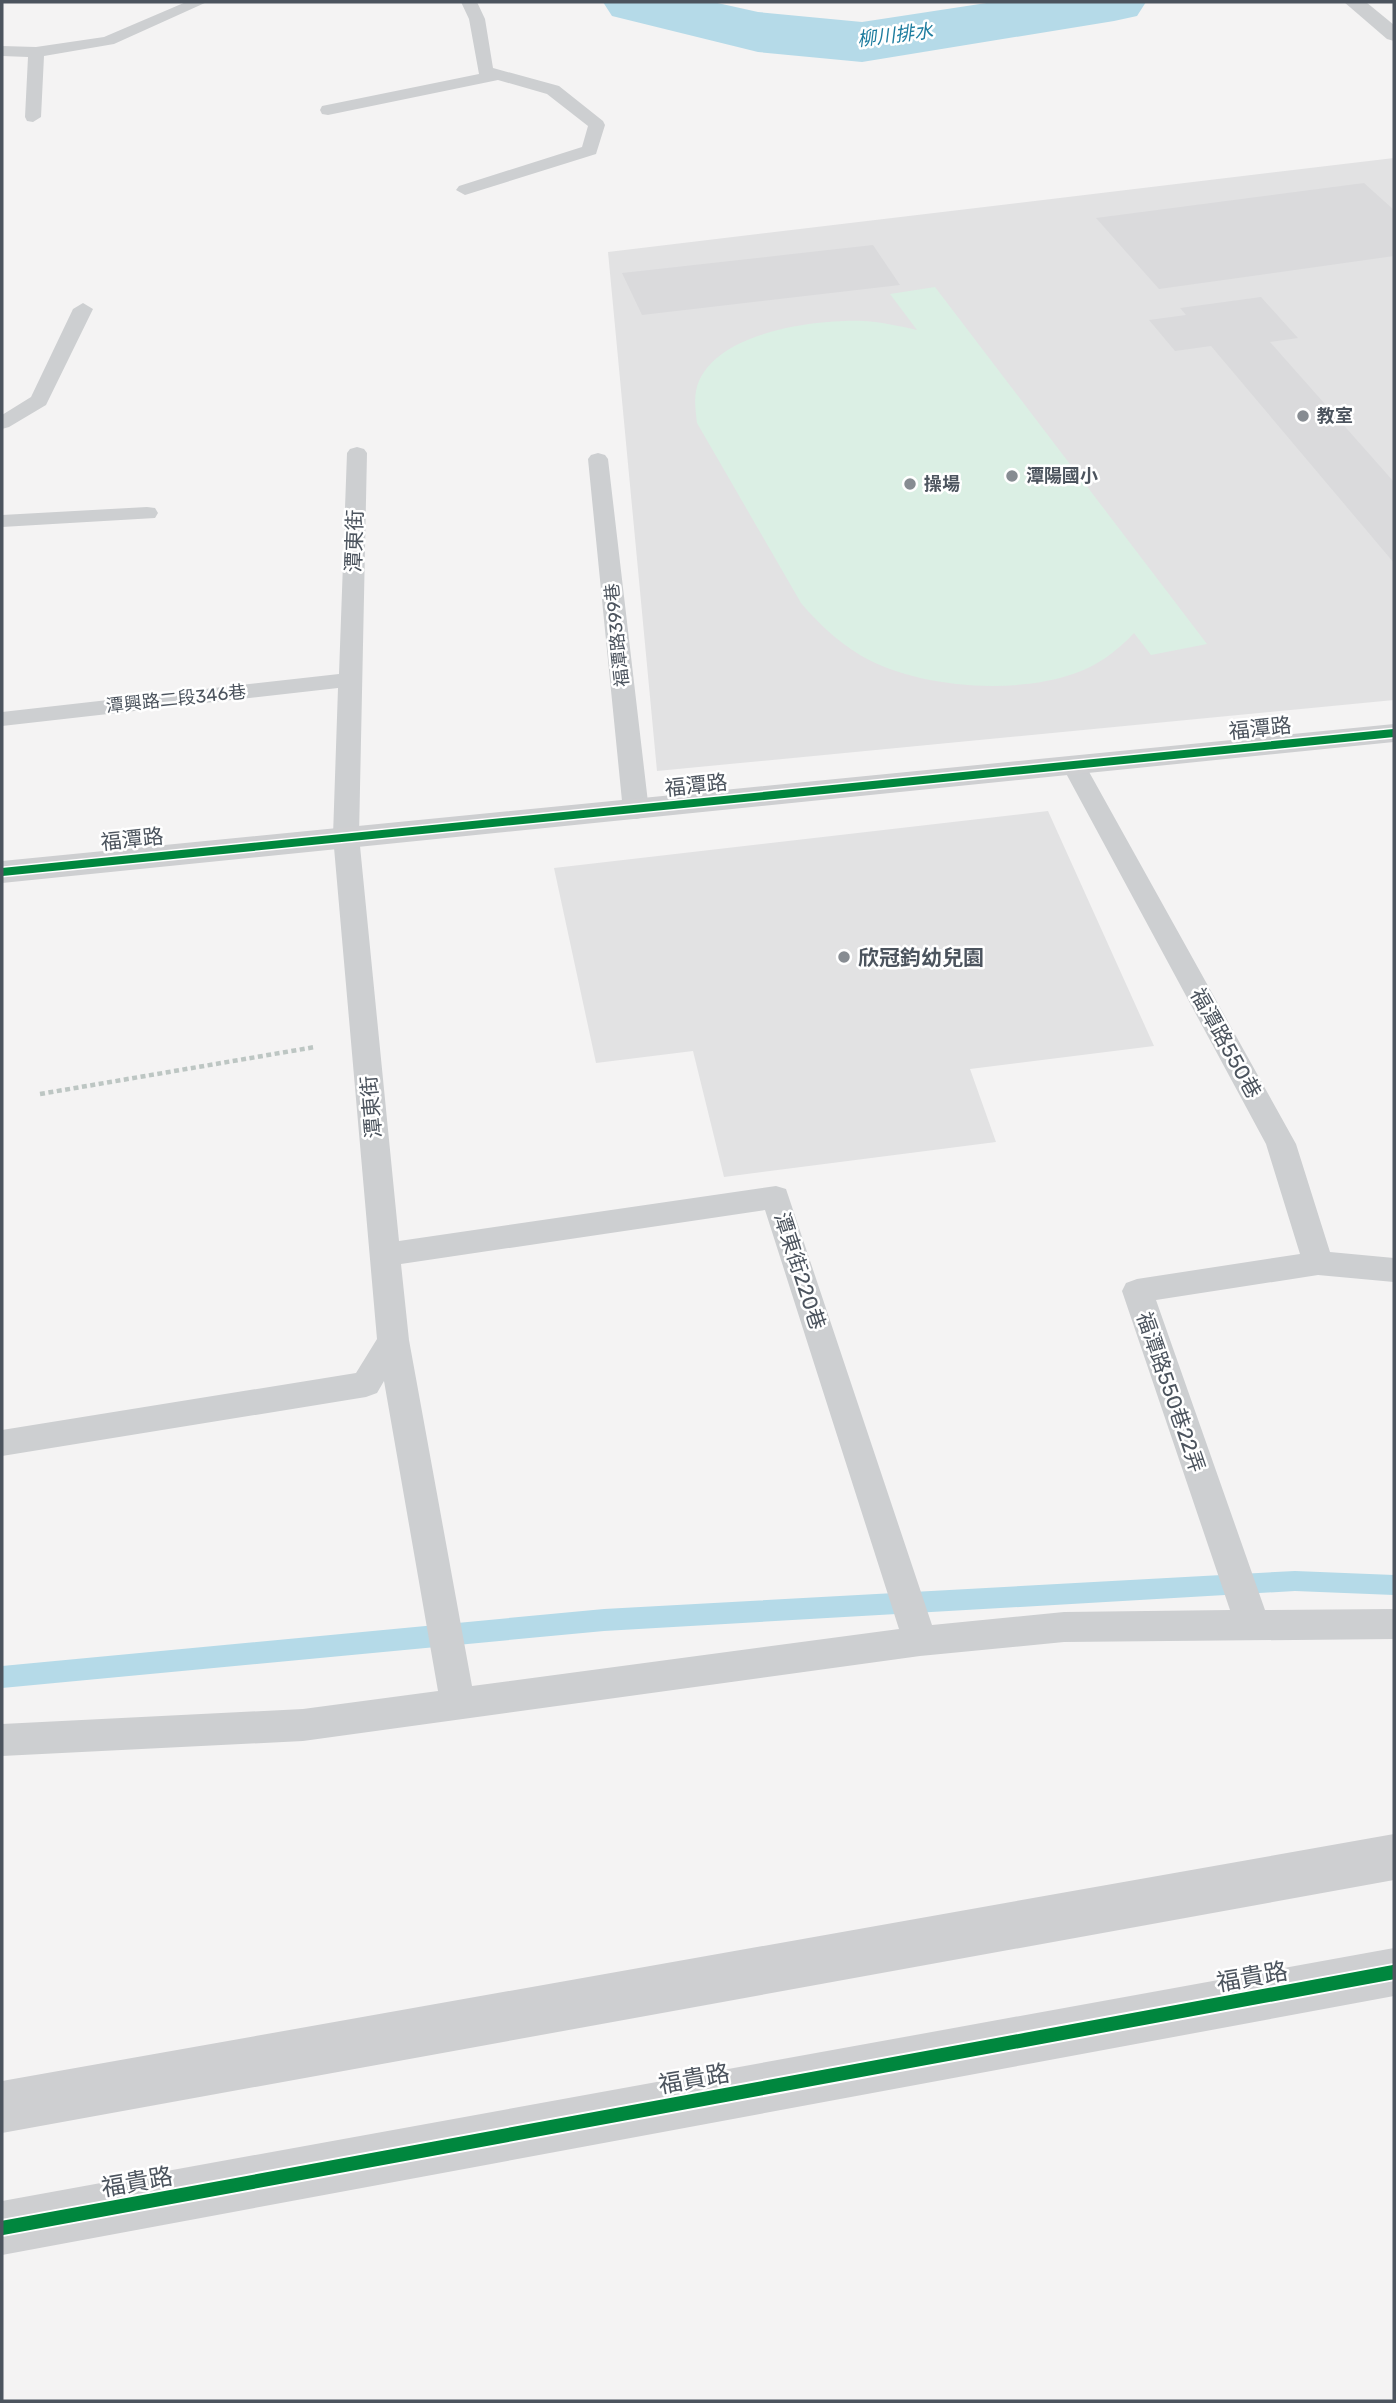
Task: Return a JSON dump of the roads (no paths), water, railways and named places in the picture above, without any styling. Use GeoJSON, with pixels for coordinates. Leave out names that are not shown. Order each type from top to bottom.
{"type":"FeatureCollection","features":[{"type":"Feature","properties":{"kind":"street"},"geometry":{"type":"LineString","coordinates":[[1354,2],[1394,35]]}},
{"type":"Feature","properties":{"kind":"street","name":"福潭路"},"geometry":{"type":"LineString","coordinates":[[2,872],[346,836],[636,811],[1394,733]]}},
{"type":"Feature","properties":{"kind":"street"},"geometry":{"type":"LineString","coordinates":[[2,2107],[1394,1857]]}},
{"type":"Feature","properties":{"kind":"street","name":"福貴路"},"geometry":{"type":"LineString","coordinates":[[2,2228],[1394,1972]]}},
{"type":"Feature","properties":{"kind":"lane"},"geometry":{"type":"LineString","coordinates":[[2,51],[36,52],[108,41],[199,2]]}},
{"type":"Feature","properties":{"kind":"lane"},"geometry":{"type":"LineString","coordinates":[[465,190],[590,150],[597,125],[554,90],[485,71],[477,19],[469,2]]}},
{"type":"Feature","properties":{"kind":"lane"},"geometry":{"type":"LineString","coordinates":[[33,117],[36,52]]}},
{"type":"Feature","properties":{"kind":"lane"},"geometry":{"type":"LineString","coordinates":[[328,110],[498,75]]}},
{"type":"Feature","properties":{"kind":"lane"},"geometry":{"type":"LineString","coordinates":[[2,423],[39,401],[83,309]]}},
{"type":"Feature","properties":{"kind":"lane","name":"潭東街"},"geometry":{"type":"LineString","coordinates":[[357,453],[346,836],[393,1340],[458,1704]]}},
{"type":"Feature","properties":{"kind":"lane","name":"福潭路399巷"},"geometry":{"type":"LineString","coordinates":[[598,459],[636,811]]}},
{"type":"Feature","properties":{"kind":"lane"},"geometry":{"type":"LineString","coordinates":[[2,521],[147,513]]}},
{"type":"Feature","properties":{"kind":"lane","name":"潭興路二段346巷"},"geometry":{"type":"LineString","coordinates":[[2,719],[351,680]]}},
{"type":"Feature","properties":{"kind":"lane","name":"福潭路550巷"},"geometry":{"type":"LineString","coordinates":[[1074,766],[1281,1144],[1318,1263]]}},
{"type":"Feature","properties":{"kind":"lane","name":"潭東街220巷"},"geometry":{"type":"LineString","coordinates":[[385,1255],[776,1197],[920,1641]]}},
{"type":"Feature","properties":{"kind":"lane"},"geometry":{"type":"LineString","coordinates":[[1318,1263],[1394,1270]]}},
{"type":"Feature","properties":{"kind":"lane","name":"福潭路550巷22弄"},"geometry":{"type":"LineString","coordinates":[[1253,1626],[1137,1291],[1318,1263]]}},
{"type":"Feature","properties":{"kind":"lane"},"geometry":{"type":"LineString","coordinates":[[2,1443],[366,1384],[393,1340]]}},
{"type":"Feature","properties":{"kind":"lane"},"geometry":{"type":"LineString","coordinates":[[2,1740],[303,1726],[920,1641],[1064,1628],[1394,1625]]}},
{"type":"Feature","properties":{"kind":"waterway","name":"柳川排水"},"geometry":{"type":"LineString","coordinates":[[635,2],[758,32],[862,42],[1114,2]]}},
{"type":"Feature","properties":{"kind":"waterway"},"geometry":{"type":"LineString","coordinates":[[2,1677],[604,1620],[1295,1581],[1394,1585]]}},
{"type":"Feature","properties":{"kind":"place","name":"教室"},"geometry":{"type":"Point","coordinates":[1303,416]}},
{"type":"Feature","properties":{"kind":"place","name":"潭陽國小"},"geometry":{"type":"Point","coordinates":[1012,476]}},
{"type":"Feature","properties":{"kind":"place","name":"操場"},"geometry":{"type":"Point","coordinates":[910,484]}},
{"type":"Feature","properties":{"kind":"place","name":"欣冠鈞幼兒園"},"geometry":{"type":"Point","coordinates":[844,957]}}]}
